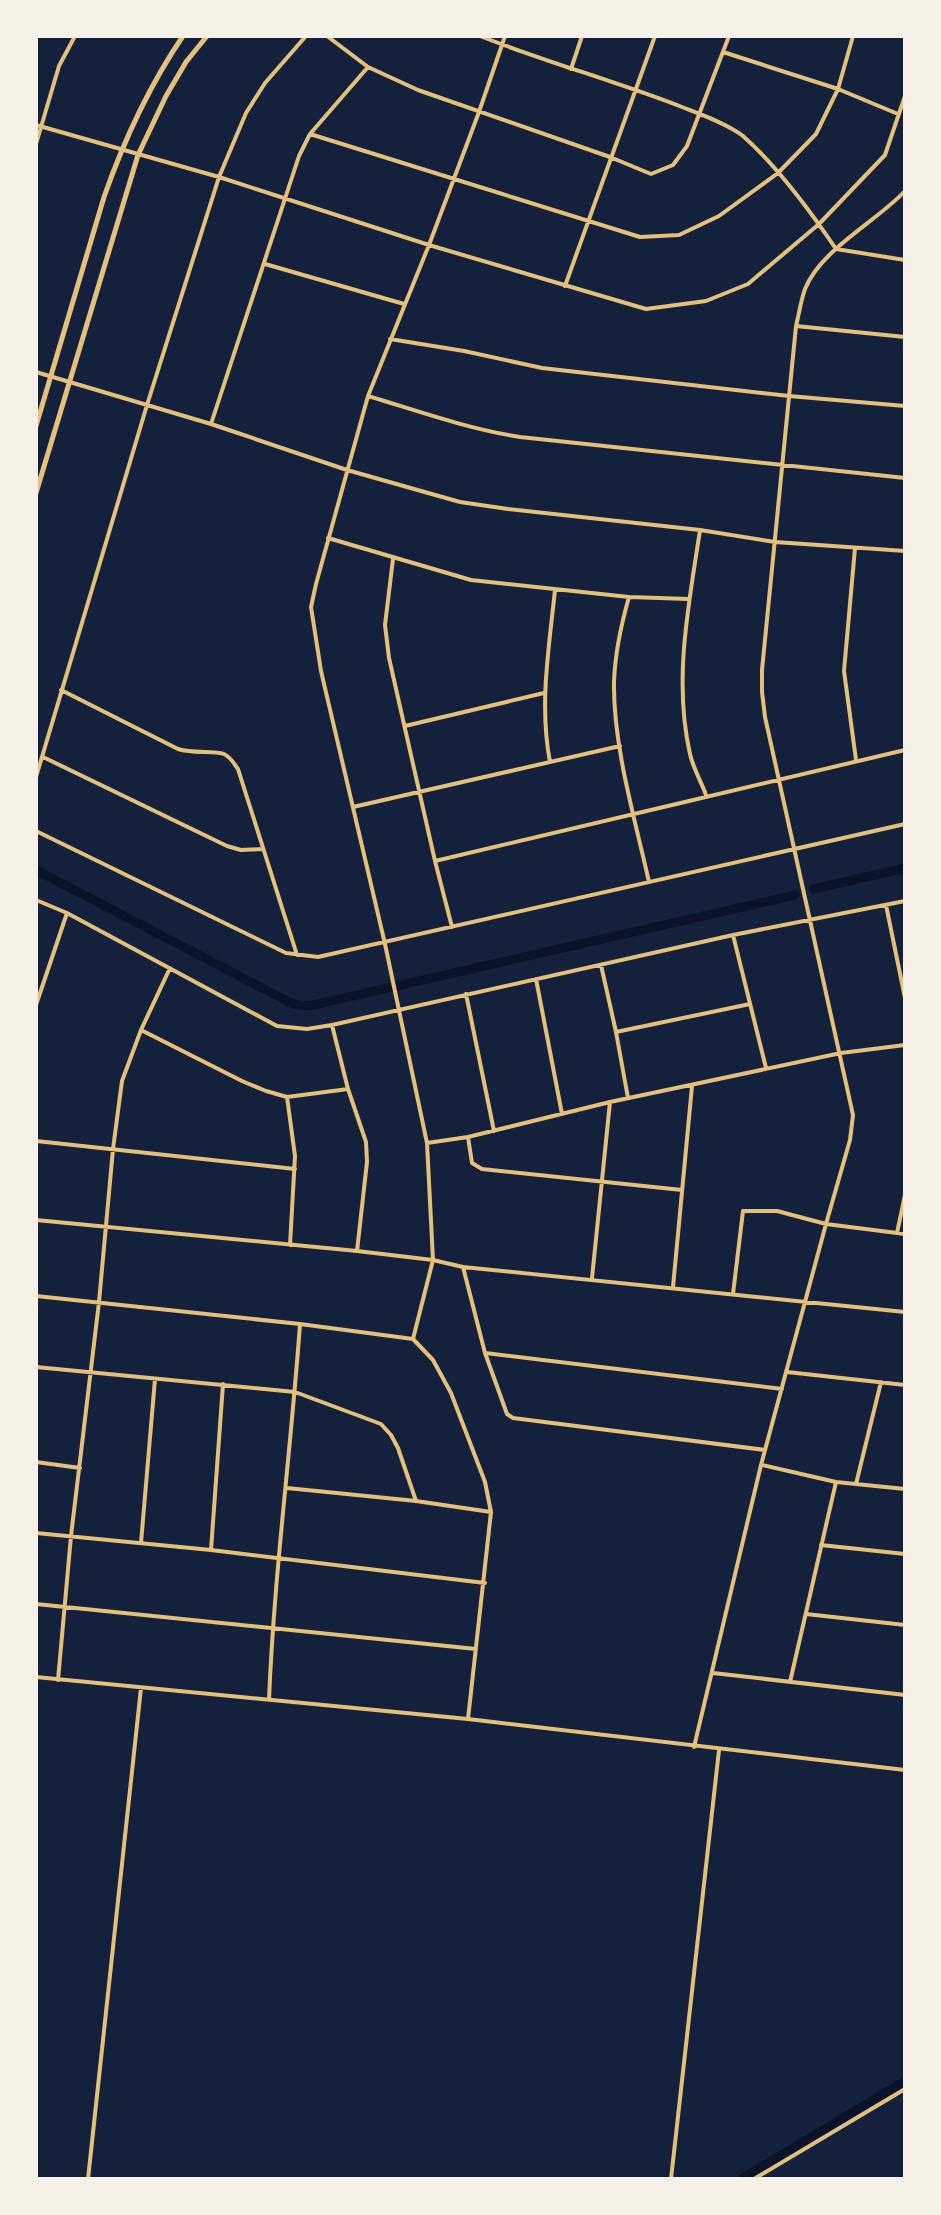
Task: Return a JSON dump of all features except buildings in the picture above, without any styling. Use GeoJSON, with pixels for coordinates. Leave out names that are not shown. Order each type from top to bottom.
{"type":"FeatureCollection","features":[{"type":"Feature","properties":{"kind":"street"},"geometry":{"type":"LineString","coordinates":[[36,144],[59,66],[75,36]]}},
{"type":"Feature","properties":{"kind":"street"},"geometry":{"type":"LineString","coordinates":[[36,426],[104,197],[121,151],[138,110],[183,36]]}},
{"type":"Feature","properties":{"kind":"street"},"geometry":{"type":"LineString","coordinates":[[36,493],[138,155],[166,96],[186,62],[207,36]]}},
{"type":"Feature","properties":{"kind":"street"},"geometry":{"type":"LineString","coordinates":[[36,777],[219,177],[246,113],[265,83],[306,36]]}},
{"type":"Feature","properties":{"kind":"street"},"geometry":{"type":"LineString","coordinates":[[327,36],[368,67],[418,90],[651,174],[673,165],[687,146],[729,36]]}},
{"type":"Feature","properties":{"kind":"street"},"geometry":{"type":"LineString","coordinates":[[480,36],[635,89],[741,134],[778,173],[836,249],[905,260]]}},
{"type":"Feature","properties":{"kind":"street"},"geometry":{"type":"LineString","coordinates":[[413,1339],[433,1260],[427,1143],[392,975],[321,671],[311,607],[368,396],[454,180],[505,36]]}},
{"type":"Feature","properties":{"kind":"street"},"geometry":{"type":"LineString","coordinates":[[571,69],[582,36]]}},
{"type":"Feature","properties":{"kind":"street"},"geometry":{"type":"LineString","coordinates":[[565,286],[655,36]]}},
{"type":"Feature","properties":{"kind":"street"},"geometry":{"type":"LineString","coordinates":[[310,134],[640,237],[679,235],[719,216],[778,173],[816,134],[838,89],[853,36]]}},
{"type":"Feature","properties":{"kind":"street"},"geometry":{"type":"LineString","coordinates":[[723,52],[838,89],[899,114]]}},
{"type":"Feature","properties":{"kind":"street"},"geometry":{"type":"LineString","coordinates":[[211,424],[299,156],[310,134],[368,67]]}},
{"type":"Feature","properties":{"kind":"street"},"geometry":{"type":"LineString","coordinates":[[39,126],[219,177],[429,245],[646,309],[706,301],[748,284],[819,224],[885,155],[905,96]]}},
{"type":"Feature","properties":{"kind":"street"},"geometry":{"type":"LineString","coordinates":[[694,1747],[761,1465],[850,1140],[853,1115],[762,692],[796,326],[806,288],[820,265],[905,191]]}},
{"type":"Feature","properties":{"kind":"street"},"geometry":{"type":"LineString","coordinates":[[265,264],[404,304]]}},
{"type":"Feature","properties":{"kind":"street"},"geometry":{"type":"LineString","coordinates":[[796,326],[905,337]]}},
{"type":"Feature","properties":{"kind":"street"},"geometry":{"type":"LineString","coordinates":[[390,339],[542,368],[905,406]]}},
{"type":"Feature","properties":{"kind":"street"},"geometry":{"type":"LineString","coordinates":[[36,372],[211,424],[347,470],[460,502],[700,530],[775,542],[905,551]]}},
{"type":"Feature","properties":{"kind":"street"},"geometry":{"type":"LineString","coordinates":[[368,396],[497,433],[905,478]]}},
{"type":"Feature","properties":{"kind":"street"},"geometry":{"type":"LineString","coordinates":[[700,530],[684,642],[682,697],[691,756],[707,795]]}},
{"type":"Feature","properties":{"kind":"street"},"geometry":{"type":"LineString","coordinates":[[328,538],[471,580],[629,597],[689,599]]}},
{"type":"Feature","properties":{"kind":"street"},"geometry":{"type":"LineString","coordinates":[[855,548],[844,671],[856,761]]}},
{"type":"Feature","properties":{"kind":"street"},"geometry":{"type":"LineString","coordinates":[[393,559],[385,625],[389,658],[452,927]]}},
{"type":"Feature","properties":{"kind":"street"},"geometry":{"type":"LineString","coordinates":[[550,762],[545,738],[544,693],[555,590]]}},
{"type":"Feature","properties":{"kind":"street"},"geometry":{"type":"LineString","coordinates":[[629,597],[619,634],[614,679],[615,708],[649,883]]}},
{"type":"Feature","properties":{"kind":"street"},"geometry":{"type":"LineString","coordinates":[[61,690],[178,749],[223,753],[230,758],[238,769],[298,956]]}},
{"type":"Feature","properties":{"kind":"street"},"geometry":{"type":"LineString","coordinates":[[405,726],[544,693]]}},
{"type":"Feature","properties":{"kind":"street"},"geometry":{"type":"LineString","coordinates":[[352,807],[620,746]]}},
{"type":"Feature","properties":{"kind":"street"},"geometry":{"type":"LineString","coordinates":[[435,861],[905,750]]}},
{"type":"Feature","properties":{"kind":"street"},"geometry":{"type":"LineString","coordinates":[[43,757],[227,846],[241,850],[262,849]]}},
{"type":"Feature","properties":{"kind":"street"},"geometry":{"type":"LineString","coordinates":[[36,831],[286,953],[318,957],[905,824]]}},
{"type":"Feature","properties":{"kind":"street"},"geometry":{"type":"LineString","coordinates":[[36,900],[67,913],[277,1026],[307,1029],[733,935],[905,901]]}},
{"type":"Feature","properties":{"kind":"street"},"geometry":{"type":"LineString","coordinates":[[886,905],[905,998]]}},
{"type":"Feature","properties":{"kind":"street"},"geometry":{"type":"LineString","coordinates":[[36,1005],[67,913]]}},
{"type":"Feature","properties":{"kind":"street"},"geometry":{"type":"LineString","coordinates":[[733,935],[766,1069]]}},
{"type":"Feature","properties":{"kind":"street"},"geometry":{"type":"LineString","coordinates":[[601,965],[628,1098]]}},
{"type":"Feature","properties":{"kind":"street"},"geometry":{"type":"LineString","coordinates":[[58,1680],[122,1081],[141,1030],[170,968]]}},
{"type":"Feature","properties":{"kind":"street"},"geometry":{"type":"LineString","coordinates":[[536,979],[562,1114]]}},
{"type":"Feature","properties":{"kind":"street"},"geometry":{"type":"LineString","coordinates":[[466,994],[494,1131]]}},
{"type":"Feature","properties":{"kind":"street"},"geometry":{"type":"LineString","coordinates":[[616,1032],[750,1004]]}},
{"type":"Feature","properties":{"kind":"street"},"geometry":{"type":"LineString","coordinates":[[332,1025],[348,1089],[366,1142],[357,1251]]}},
{"type":"Feature","properties":{"kind":"street"},"geometry":{"type":"LineString","coordinates":[[141,1030],[242,1081],[287,1097],[348,1089]]}},
{"type":"Feature","properties":{"kind":"street"},"geometry":{"type":"LineString","coordinates":[[427,1143],[468,1137],[610,1102],[841,1053],[905,1045]]}},
{"type":"Feature","properties":{"kind":"street"},"geometry":{"type":"LineString","coordinates":[[673,1288],[692,1086]]}},
{"type":"Feature","properties":{"kind":"street"},"geometry":{"type":"LineString","coordinates":[[287,1097],[295,1169],[290,1245]]}},
{"type":"Feature","properties":{"kind":"street"},"geometry":{"type":"LineString","coordinates":[[591,1279],[610,1102]]}},
{"type":"Feature","properties":{"kind":"street"},"geometry":{"type":"LineString","coordinates":[[468,1137],[472,1163],[482,1169],[682,1190]]}},
{"type":"Feature","properties":{"kind":"street"},"geometry":{"type":"LineString","coordinates":[[36,1141],[295,1169]]}},
{"type":"Feature","properties":{"kind":"street"},"geometry":{"type":"LineString","coordinates":[[897,1233],[905,1195]]}},
{"type":"Feature","properties":{"kind":"street"},"geometry":{"type":"LineString","coordinates":[[733,1294],[743,1211],[777,1211],[826,1224],[905,1234]]}},
{"type":"Feature","properties":{"kind":"street"},"geometry":{"type":"LineString","coordinates":[[36,1220],[357,1251],[433,1260],[463,1267],[905,1312]]}},
{"type":"Feature","properties":{"kind":"street"},"geometry":{"type":"LineString","coordinates":[[463,1267],[485,1353],[507,1414],[519,1421],[765,1450]]}},
{"type":"Feature","properties":{"kind":"street"},"geometry":{"type":"LineString","coordinates":[[36,1296],[413,1339],[433,1360],[451,1393],[485,1482],[491,1512],[468,1719]]}},
{"type":"Feature","properties":{"kind":"street"},"geometry":{"type":"LineString","coordinates":[[269,1701],[272,1627],[300,1324]]}},
{"type":"Feature","properties":{"kind":"street"},"geometry":{"type":"LineString","coordinates":[[485,1353],[782,1389]]}},
{"type":"Feature","properties":{"kind":"street"},"geometry":{"type":"LineString","coordinates":[[36,1367],[295,1392],[381,1424],[398,1448],[416,1501]]}},
{"type":"Feature","properties":{"kind":"street"},"geometry":{"type":"LineString","coordinates":[[787,1372],[905,1385]]}},
{"type":"Feature","properties":{"kind":"street"},"geometry":{"type":"LineString","coordinates":[[141,1543],[155,1379]]}},
{"type":"Feature","properties":{"kind":"street"},"geometry":{"type":"LineString","coordinates":[[856,1484],[881,1382]]}},
{"type":"Feature","properties":{"kind":"street"},"geometry":{"type":"LineString","coordinates":[[211,1550],[223,1384]]}},
{"type":"Feature","properties":{"kind":"street"},"geometry":{"type":"LineString","coordinates":[[36,1462],[80,1468]]}},
{"type":"Feature","properties":{"kind":"street"},"geometry":{"type":"LineString","coordinates":[[761,1465],[836,1482],[905,1489]]}},
{"type":"Feature","properties":{"kind":"street"},"geometry":{"type":"LineString","coordinates":[[790,1682],[836,1482]]}},
{"type":"Feature","properties":{"kind":"street"},"geometry":{"type":"LineString","coordinates":[[286,1488],[491,1512]]}},
{"type":"Feature","properties":{"kind":"street"},"geometry":{"type":"LineString","coordinates":[[36,1533],[211,1550],[485,1583]]}},
{"type":"Feature","properties":{"kind":"street"},"geometry":{"type":"LineString","coordinates":[[821,1545],[905,1554]]}},
{"type":"Feature","properties":{"kind":"street"},"geometry":{"type":"LineString","coordinates":[[36,1604],[476,1649]]}},
{"type":"Feature","properties":{"kind":"street"},"geometry":{"type":"LineString","coordinates":[[806,1614],[905,1625]]}},
{"type":"Feature","properties":{"kind":"street"},"geometry":{"type":"LineString","coordinates":[[712,1673],[905,1695]]}},
{"type":"Feature","properties":{"kind":"street"},"geometry":{"type":"LineString","coordinates":[[36,1677],[468,1719],[905,1770]]}},
{"type":"Feature","properties":{"kind":"street"},"geometry":{"type":"LineString","coordinates":[[88,2179],[141,1688]]}},
{"type":"Feature","properties":{"kind":"street"},"geometry":{"type":"LineString","coordinates":[[671,2179],[719,1750]]}},
{"type":"Feature","properties":{"kind":"street"},"geometry":{"type":"LineString","coordinates":[[754,2179],[905,2089]]}},
{"type":"Feature","properties":{"kind":"waterway"},"geometry":{"type":"LineString","coordinates":[[814,889],[905,868]]}},
{"type":"Feature","properties":{"kind":"waterway"},"geometry":{"type":"LineString","coordinates":[[36,870],[293,1004],[309,1006],[795,895]]}},
{"type":"Feature","properties":{"kind":"waterway"},"geometry":{"type":"LineString","coordinates":[[741,2179],[905,2081]]}}]}
